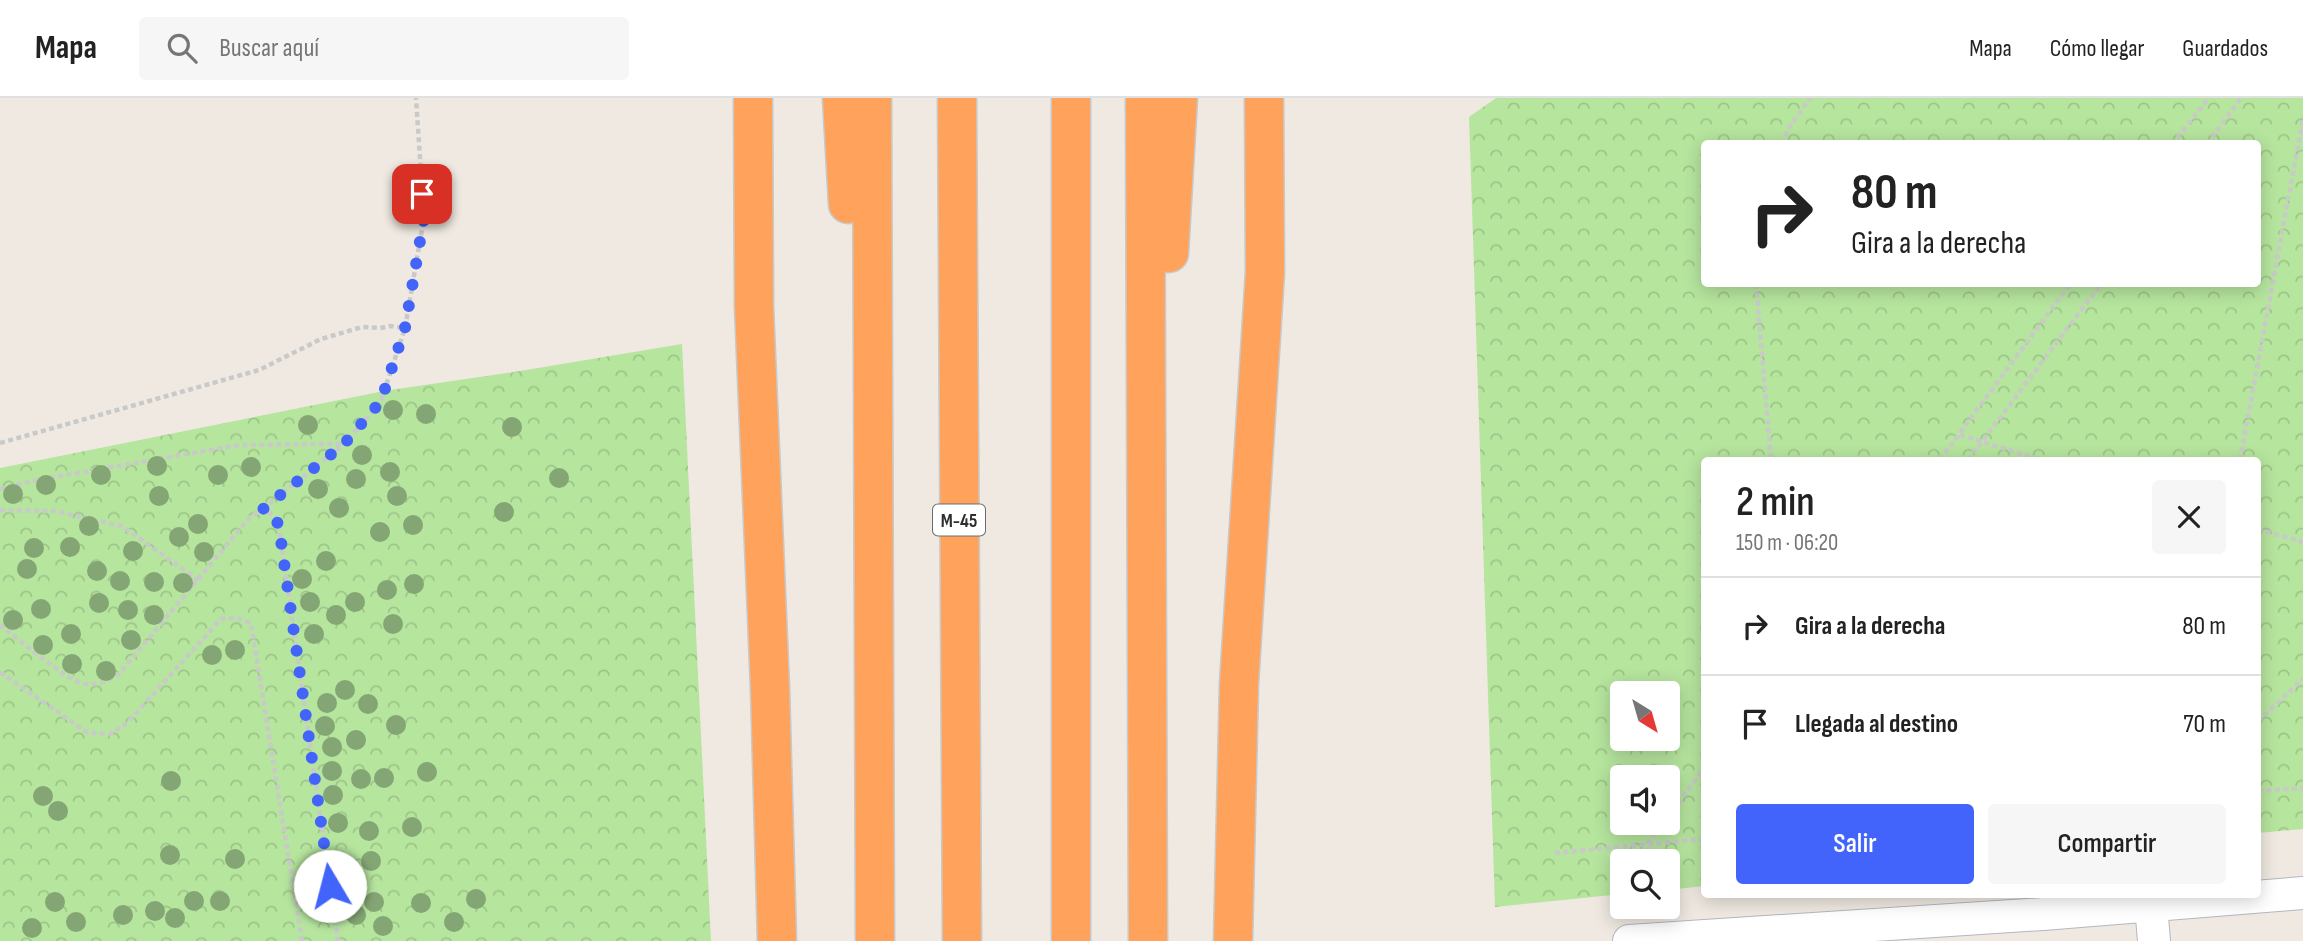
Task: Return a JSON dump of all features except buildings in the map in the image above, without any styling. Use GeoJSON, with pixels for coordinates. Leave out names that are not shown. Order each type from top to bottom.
{"type":"FeatureCollection","features":[{"type":"Feature","properties":{"kind":"highway"},"geometry":{"type":"LineString","coordinates":[[753,98],[754,307],[770,688],[776,941]]}},
{"type":"Feature","properties":{"kind":"highway"},"geometry":{"type":"LineString","coordinates":[[842,98],[873,668]]}},
{"type":"Feature","properties":{"kind":"highway"},"geometry":{"type":"LineString","coordinates":[[872,98],[875,941]]}},
{"type":"Feature","properties":{"kind":"highway","name":"M-45"},"geometry":{"type":"LineString","coordinates":[[957,98],[962,941]]}},
{"type":"Feature","properties":{"kind":"highway"},"geometry":{"type":"LineString","coordinates":[[1071,98],[1071,941]]}},
{"type":"Feature","properties":{"kind":"highway"},"geometry":{"type":"LineString","coordinates":[[1145,98],[1148,941]]}},
{"type":"Feature","properties":{"kind":"highway"},"geometry":{"type":"LineString","coordinates":[[1146,671],[1178,98]]}},
{"type":"Feature","properties":{"kind":"highway"},"geometry":{"type":"LineString","coordinates":[[1233,941],[1239,684],[1265,272],[1264,98]]}},
{"type":"Feature","properties":{"kind":"street"},"geometry":{"type":"LineString","coordinates":[[2261,896],[2303,892]]}},
{"type":"Feature","properties":{"kind":"street"},"geometry":{"type":"LineString","coordinates":[[1629,941],[2233,898]]}},
{"type":"Feature","properties":{"kind":"street"},"geometry":{"type":"LineString","coordinates":[[2151,905],[2154,941]]}},
{"type":"Feature","properties":{"kind":"path"},"geometry":{"type":"LineString","coordinates":[[0,625],[71,678],[91,684],[120,674],[250,517],[344,444],[381,401],[405,328],[424,218],[416,98]]}},
{"type":"Feature","properties":{"kind":"path"},"geometry":{"type":"LineString","coordinates":[[1784,140],[1788,129],[1810,98]]}},
{"type":"Feature","properties":{"kind":"path"},"geometry":{"type":"LineString","coordinates":[[2175,140],[2209,98]]}},
{"type":"Feature","properties":{"kind":"path"},"geometry":{"type":"LineString","coordinates":[[2210,140],[2241,98]]}},
{"type":"Feature","properties":{"kind":"path"},"geometry":{"type":"LineString","coordinates":[[2241,457],[2303,119]]}},
{"type":"Feature","properties":{"kind":"path"},"geometry":{"type":"LineString","coordinates":[[1756,287],[1771,457]]}},
{"type":"Feature","properties":{"kind":"path"},"geometry":{"type":"LineString","coordinates":[[1942,457],[2068,287]]}},
{"type":"Feature","properties":{"kind":"path"},"geometry":{"type":"LineString","coordinates":[[1970,457],[2099,287]]}},
{"type":"Feature","properties":{"kind":"path"},"geometry":{"type":"LineString","coordinates":[[0,443],[259,370],[321,339],[362,327],[405,328]]}},
{"type":"Feature","properties":{"kind":"path"},"geometry":{"type":"LineString","coordinates":[[1960,435],[2033,457]]}},
{"type":"Feature","properties":{"kind":"path"},"geometry":{"type":"LineString","coordinates":[[0,489],[37,480],[239,445],[344,444]]}},
{"type":"Feature","properties":{"kind":"path"},"geometry":{"type":"LineString","coordinates":[[263,509],[275,516],[279,527],[338,941]]}},
{"type":"Feature","properties":{"kind":"path"},"geometry":{"type":"LineString","coordinates":[[0,510],[55,511],[122,526],[198,580]]}},
{"type":"Feature","properties":{"kind":"path"},"geometry":{"type":"LineString","coordinates":[[2261,530],[2303,542]]}},
{"type":"Feature","properties":{"kind":"path"},"geometry":{"type":"LineString","coordinates":[[0,672],[88,733],[111,734],[128,722],[221,619],[236,618],[251,623],[302,941]]}},
{"type":"Feature","properties":{"kind":"path"},"geometry":{"type":"LineString","coordinates":[[2261,718],[2303,680]]}},
{"type":"Feature","properties":{"kind":"path"},"geometry":{"type":"LineString","coordinates":[[1680,801],[1701,772]]}},
{"type":"Feature","properties":{"kind":"path"},"geometry":{"type":"LineString","coordinates":[[2261,792],[2303,788]]}},
{"type":"Feature","properties":{"kind":"path"},"geometry":{"type":"LineString","coordinates":[[1647,849],[1647,844],[1654,835]]}},
{"type":"Feature","properties":{"kind":"path"},"geometry":{"type":"LineString","coordinates":[[1555,853],[1701,839]]}},
{"type":"Feature","properties":{"kind":"green space"},"geometry":{"type":"Polygon","coordinates":[[[1496,98],[2303,98],[2303,829],[2261,833],[2261,457],[1701,457],[1701,886],[1680,889],[1680,849],[1610,849],[1610,895],[1495,907],[1469,117],[1496,98]]]}},
{"type":"Feature","properties":{"kind":"green space"},"geometry":{"type":"Polygon","coordinates":[[[682,344],[711,941],[0,941],[0,468],[384,391],[682,344]]]}},
{"type":"Feature","properties":{"kind":"route"},"geometry":{"type":"LineString","coordinates":[[330,886],[279,527],[275,516],[263,509],[344,444],[381,401],[405,328],[424,218],[422,194]]}}]}
